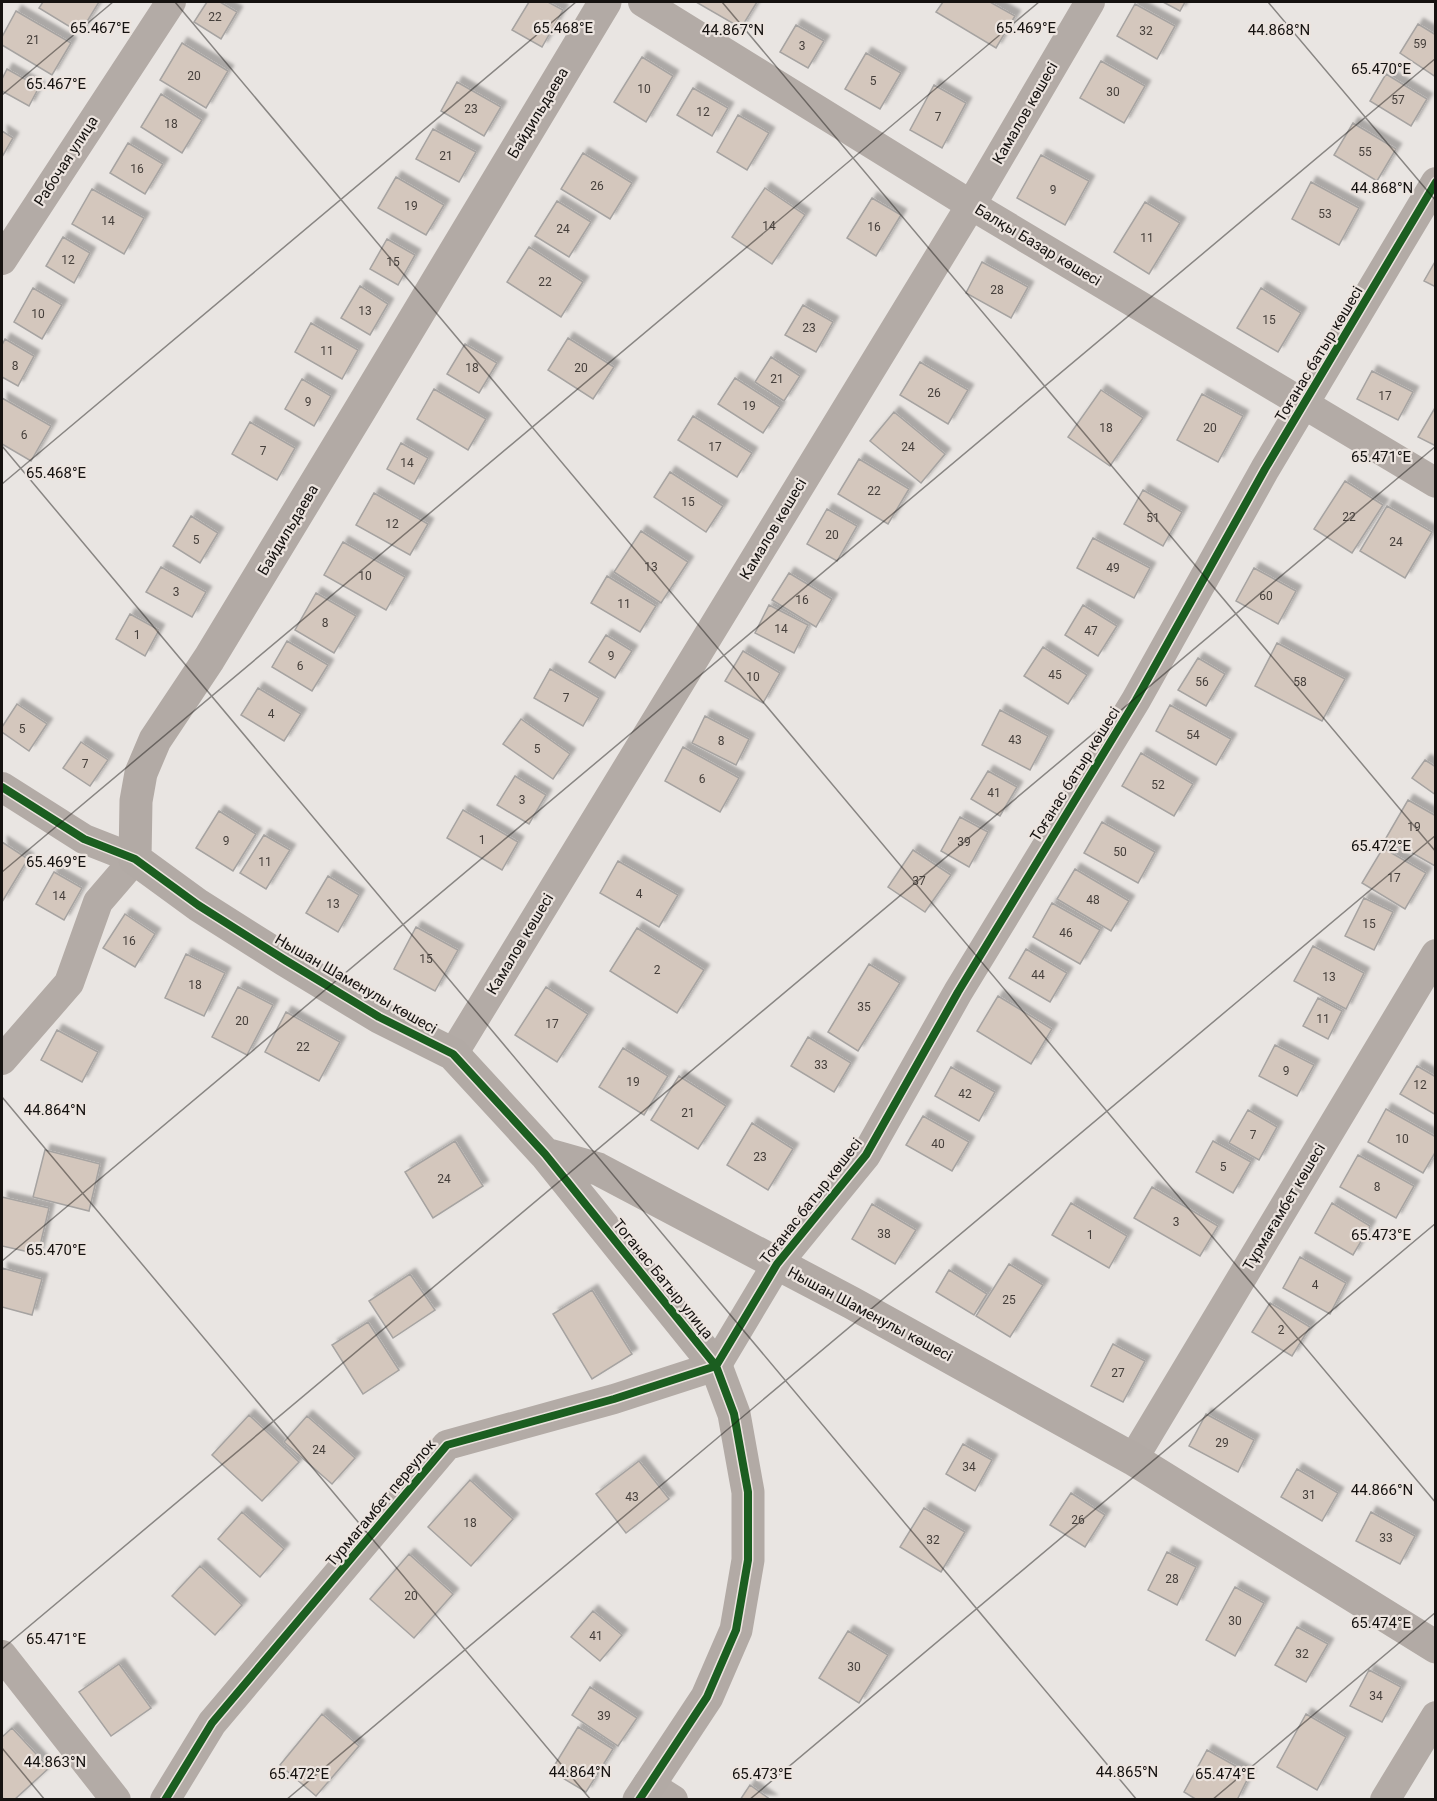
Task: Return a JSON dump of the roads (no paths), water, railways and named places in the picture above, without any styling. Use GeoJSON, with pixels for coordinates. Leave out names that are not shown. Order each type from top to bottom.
{"type":"FeatureCollection","features":[{"type":"Feature","properties":{"kind":"street","name":"Рабочая улица"},"geometry":{"type":"LineString","coordinates":[[2,260],[171,2]]}},
{"type":"Feature","properties":{"kind":"street","name":"Байдильдаева"},"geometry":{"type":"LineString","coordinates":[[135,859],[136,801],[141,773],[155,740],[209,659],[605,2]]}},
{"type":"Feature","properties":{"kind":"street","name":"Балқы Базар көшесі"},"geometry":{"type":"LineString","coordinates":[[643,2],[971,205],[1436,483]]}},
{"type":"Feature","properties":{"kind":"street","name":"Камалов көшесі"},"geometry":{"type":"LineString","coordinates":[[453,1054],[971,205],[1090,2]]}},
{"type":"Feature","properties":{"kind":"street","name":"Тоғанас батыр көшесі"},"geometry":{"type":"LineString","coordinates":[[716,1366],[777,1264],[866,1155],[958,992],[1136,700],[1265,469],[1436,182]]}},
{"type":"Feature","properties":{"kind":"street"},"geometry":{"type":"LineString","coordinates":[[2,787],[84,839],[135,859],[98,902],[69,983],[2,1060]]}},
{"type":"Feature","properties":{"kind":"street","name":"Нышан Шаменулы көшесі"},"geometry":{"type":"LineString","coordinates":[[135,859],[198,905],[285,960],[379,1017],[453,1054],[545,1154],[598,1168],[1133,1459],[1436,1647]]}},
{"type":"Feature","properties":{"kind":"street","name":"Тұрмағамбет көшесі"},"geometry":{"type":"LineString","coordinates":[[1133,1459],[1436,954]]}},
{"type":"Feature","properties":{"kind":"street","name":"Тоганас Батыр улица"},"geometry":{"type":"LineString","coordinates":[[545,1154],[716,1366],[734,1414],[748,1492],[748,1560],[736,1630],[707,1696],[653,1794]]}},
{"type":"Feature","properties":{"kind":"street","name":"Турмагамбет переулок"},"geometry":{"type":"LineString","coordinates":[[165,1800],[212,1724],[447,1445],[614,1399],[716,1366]]}},
{"type":"Feature","properties":{"kind":"street"},"geometry":{"type":"LineString","coordinates":[[2,1655],[116,1800]]}},
{"type":"Feature","properties":{"kind":"street"},"geometry":{"type":"LineString","coordinates":[[1385,1800],[1436,1716]]}}]}
